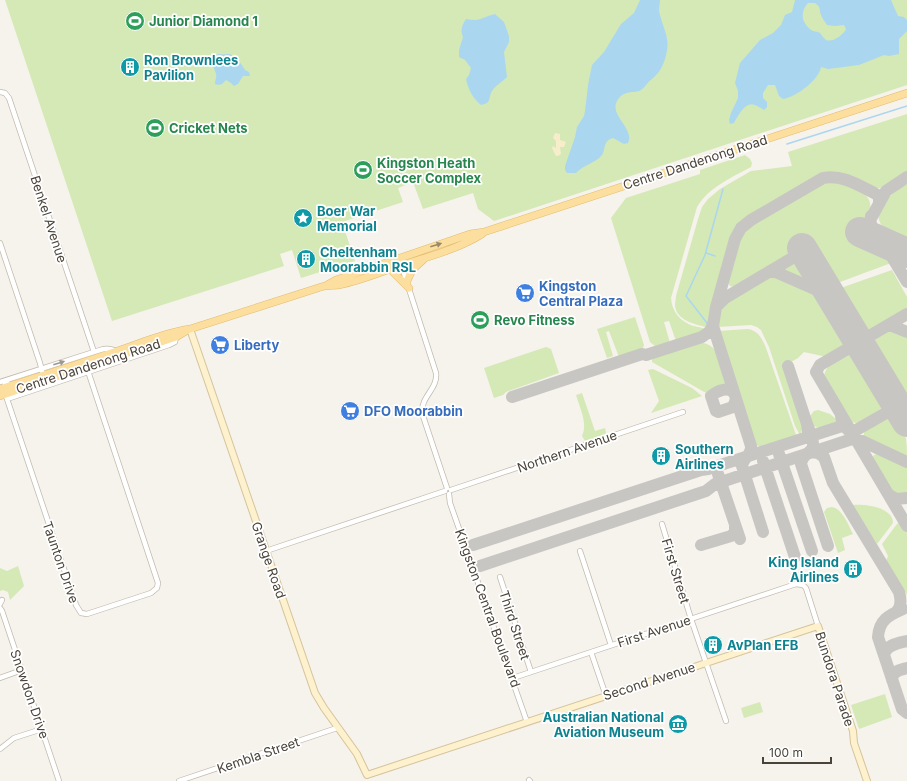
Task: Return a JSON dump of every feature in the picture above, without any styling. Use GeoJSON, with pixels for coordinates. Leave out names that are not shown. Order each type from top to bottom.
{"type":"FeatureCollection","features":[{"type":"Feature","properties":{"kind":"main road","name":"Centre Dandenong Road"},"geometry":{"type":"LineString","coordinates":[[327,285],[338,286],[390,269],[400,262],[470,234],[484,232],[907,93]]}},
{"type":"Feature","properties":{"kind":"main road","name":"Centre Dandenong Road"},"geometry":{"type":"LineString","coordinates":[[3,391],[42,372],[86,367],[116,352],[161,335],[174,331],[190,329],[327,285],[336,280],[400,262],[428,256],[473,239],[484,232]]}},
{"type":"Feature","properties":{"kind":"main road"},"geometry":{"type":"LineString","coordinates":[[390,269],[408,284],[412,270],[428,256]]}},
{"type":"Feature","properties":{"kind":"main road","name":"Centre Dandenong Road"},"geometry":{"type":"LineString","coordinates":[[3,391],[86,367],[176,337],[190,329]]}},
{"type":"Feature","properties":{"kind":"main road","name":"Grange Road"},"geometry":{"type":"LineString","coordinates":[[190,329],[316,693],[324,708],[357,754],[368,778]]}},
{"type":"Feature","properties":{"kind":"main road","name":"Second Avenue"},"geometry":{"type":"LineString","coordinates":[[368,778],[528,722],[818,626]]}},
{"type":"Feature","properties":{"kind":"main road","name":"Bundora Parade"},"geometry":{"type":"LineString","coordinates":[[818,626],[853,731],[854,743],[867,781]]}},
{"type":"Feature","properties":{"kind":"street","name":"Benkel Avenue"},"geometry":{"type":"LineString","coordinates":[[0,92],[5,93],[9,98],[94,352]]}},
{"type":"Feature","properties":{"kind":"street"},"geometry":{"type":"LineString","coordinates":[[0,243],[42,372]]}},
{"type":"Feature","properties":{"kind":"street","name":"Kingston Central Boulevard"},"geometry":{"type":"LineString","coordinates":[[400,262],[437,375],[435,385],[423,402],[422,415],[448,491],[450,503],[528,722]]}},
{"type":"Feature","properties":{"kind":"street","name":"Centre Dandenong Road"},"geometry":{"type":"LineString","coordinates":[[3,391],[8,380],[42,372],[106,348],[113,349],[116,352]]}},
{"type":"Feature","properties":{"kind":"street","name":"Taunton Drive"},"geometry":{"type":"LineString","coordinates":[[3,391],[77,608],[84,614],[104,609],[151,593],[156,588],[158,583],[86,367]]}},
{"type":"Feature","properties":{"kind":"street","name":"Northern Avenue"},"geometry":{"type":"LineString","coordinates":[[266,551],[683,412]]}},
{"type":"Feature","properties":{"kind":"street","name":"First Street"},"geometry":{"type":"LineString","coordinates":[[662,524],[691,619],[726,721]]}},
{"type":"Feature","properties":{"kind":"street"},"geometry":{"type":"LineString","coordinates":[[580,550],[611,645]]}},
{"type":"Feature","properties":{"kind":"street","name":"Third Street"},"geometry":{"type":"LineString","coordinates":[[500,577],[530,672]]}},
{"type":"Feature","properties":{"kind":"street","name":"First Avenue"},"geometry":{"type":"LineString","coordinates":[[513,678],[796,584]]}},
{"type":"Feature","properties":{"kind":"street","name":"Bundora Parade"},"geometry":{"type":"LineString","coordinates":[[796,584],[803,585],[806,588],[818,626]]}},
{"type":"Feature","properties":{"kind":"street","name":"Snowdon Drive"},"geometry":{"type":"LineString","coordinates":[[0,608],[59,781]]}},
{"type":"Feature","properties":{"kind":"street"},"geometry":{"type":"LineString","coordinates":[[591,652],[606,696]]}},
{"type":"Feature","properties":{"kind":"street"},"geometry":{"type":"LineString","coordinates":[[0,678],[22,670]]}},
{"type":"Feature","properties":{"kind":"street","name":"Kembla Street"},"geometry":{"type":"LineString","coordinates":[[179,781],[338,728]]}},
{"type":"Feature","properties":{"kind":"street"},"geometry":{"type":"LineString","coordinates":[[0,749],[14,738],[42,729]]}},
{"type":"Feature","properties":{"kind":"green space"},"geometry":{"type":"Polygon","coordinates":[[[5,0],[907,0],[907,85],[494,221],[478,209],[473,193],[423,209],[413,182],[398,188],[403,202],[342,222],[355,261],[301,278],[292,250],[280,254],[284,266],[112,321],[5,0]]]}},
{"type":"Feature","properties":{"kind":"green space"},"geometry":{"type":"Polygon","coordinates":[[[907,114],[907,173],[890,184],[878,188],[874,188],[839,174],[826,174],[819,176],[745,220],[737,227],[734,234],[708,326],[706,327],[691,323],[682,318],[676,310],[676,296],[698,219],[702,207],[708,199],[720,189],[751,171],[792,166],[788,152],[907,114]]]}},
{"type":"Feature","properties":{"kind":"green space"},"geometry":{"type":"Polygon","coordinates":[[[745,155],[752,163],[751,167],[714,188],[697,207],[671,298],[673,308],[681,319],[688,324],[705,330],[696,335],[676,341],[669,321],[664,322],[670,343],[655,346],[650,342],[611,218],[626,198],[700,174],[700,170],[745,155]]]}},
{"type":"Feature","properties":{"kind":"green space"},"geometry":{"type":"Polygon","coordinates":[[[827,180],[847,184],[862,192],[868,198],[870,210],[868,217],[856,240],[883,254],[891,263],[832,285],[808,244],[741,285],[734,287],[730,286],[728,281],[729,273],[737,243],[743,231],[758,219],[783,203],[809,188],[827,180]]]}},
{"type":"Feature","properties":{"kind":"green space"},"geometry":{"type":"Polygon","coordinates":[[[907,184],[907,242],[885,230],[879,221],[879,214],[884,202],[896,191],[907,184]]]}},
{"type":"Feature","properties":{"kind":"green space"},"geometry":{"type":"Polygon","coordinates":[[[794,263],[805,268],[817,285],[816,286],[784,271],[783,269],[789,264],[794,263]]]}},
{"type":"Feature","properties":{"kind":"green space"},"geometry":{"type":"Polygon","coordinates":[[[892,270],[907,297],[907,309],[863,336],[835,290],[892,270]]]}},
{"type":"Feature","properties":{"kind":"green space"},"geometry":{"type":"Polygon","coordinates":[[[767,277],[780,277],[824,298],[852,343],[827,357],[804,352],[798,358],[784,366],[803,427],[800,435],[795,426],[769,347],[761,330],[751,325],[717,327],[719,311],[724,304],[731,298],[767,277]]]}},
{"type":"Feature","properties":{"kind":"green space"},"geometry":{"type":"Polygon","coordinates":[[[635,317],[644,345],[643,348],[619,357],[609,331],[606,332],[613,356],[607,358],[597,329],[635,317]]]}},
{"type":"Feature","properties":{"kind":"green space"},"geometry":{"type":"Polygon","coordinates":[[[748,329],[755,332],[765,345],[796,435],[762,447],[756,445],[753,440],[718,332],[748,329]]]}},
{"type":"Feature","properties":{"kind":"green space"},"geometry":{"type":"Polygon","coordinates":[[[889,330],[907,337],[907,396],[904,397],[873,348],[876,337],[889,330]]]}},
{"type":"Feature","properties":{"kind":"green space"},"geometry":{"type":"Polygon","coordinates":[[[700,342],[708,344],[717,354],[723,371],[725,385],[706,393],[652,362],[652,358],[700,342]]]}},
{"type":"Feature","properties":{"kind":"green space"},"geometry":{"type":"Polygon","coordinates":[[[546,347],[551,349],[559,373],[506,392],[503,395],[494,398],[484,368],[546,347]]]}},
{"type":"Feature","properties":{"kind":"green space"},"geometry":{"type":"Polygon","coordinates":[[[853,354],[856,356],[883,403],[880,412],[864,421],[855,423],[848,419],[824,378],[826,369],[832,363],[853,354]]]}},
{"type":"Feature","properties":{"kind":"green space"},"geometry":{"type":"Polygon","coordinates":[[[653,369],[692,388],[702,396],[651,413],[659,401],[648,370],[653,369]]]}},
{"type":"Feature","properties":{"kind":"green space"},"geometry":{"type":"Polygon","coordinates":[[[582,393],[595,431],[605,428],[606,433],[585,441],[582,436],[584,431],[584,421],[576,395],[582,393]]]}},
{"type":"Feature","properties":{"kind":"green space"},"geometry":{"type":"Polygon","coordinates":[[[818,410],[830,414],[836,419],[835,423],[823,428],[815,427],[812,424],[810,416],[814,411],[818,410]]]}},
{"type":"Feature","properties":{"kind":"green space"},"geometry":{"type":"Polygon","coordinates":[[[887,418],[899,423],[902,427],[907,445],[907,458],[870,441],[864,436],[864,432],[867,428],[887,418]]]}},
{"type":"Feature","properties":{"kind":"green space"},"geometry":{"type":"Polygon","coordinates":[[[879,453],[907,466],[907,494],[895,494],[891,491],[872,458],[874,455],[879,453]]]}},
{"type":"Feature","properties":{"kind":"green space"},"geometry":{"type":"Polygon","coordinates":[[[852,505],[871,506],[883,510],[892,518],[893,523],[877,544],[852,505]]]}},
{"type":"Feature","properties":{"kind":"green space"},"geometry":{"type":"Polygon","coordinates":[[[827,508],[836,508],[842,514],[853,534],[842,538],[845,550],[838,553],[824,512],[827,508]]]}},
{"type":"Feature","properties":{"kind":"green space"},"geometry":{"type":"Polygon","coordinates":[[[899,523],[907,533],[907,595],[886,561],[888,556],[882,544],[899,523]]]}},
{"type":"Feature","properties":{"kind":"green space"},"geometry":{"type":"Polygon","coordinates":[[[18,566],[24,586],[10,600],[8,592],[3,590],[0,591],[0,568],[7,571],[18,566]]]}},
{"type":"Feature","properties":{"kind":"green space"},"geometry":{"type":"Polygon","coordinates":[[[885,694],[892,717],[859,729],[851,705],[885,694]]]}},
{"type":"Feature","properties":{"kind":"green space"},"geometry":{"type":"Polygon","coordinates":[[[760,702],[763,712],[744,718],[741,708],[760,702]]]}},
{"type":"Feature","properties":{"kind":"sand"},"geometry":{"type":"Polygon","coordinates":[[[555,133],[560,134],[560,140],[566,142],[564,147],[560,147],[561,154],[558,156],[556,156],[552,148],[553,146],[556,148],[556,141],[553,138],[555,133]]]}},
{"type":"Feature","properties":{"kind":"water"},"geometry":{"type":"Polygon","coordinates":[[[640,0],[660,0],[659,13],[667,41],[667,52],[663,65],[657,75],[641,90],[626,93],[617,101],[615,106],[616,112],[628,132],[628,143],[624,144],[613,138],[610,139],[606,143],[600,157],[576,173],[567,173],[565,166],[577,127],[584,116],[592,65],[604,52],[621,24],[634,13],[640,0]]]}},
{"type":"Feature","properties":{"kind":"water"},"geometry":{"type":"Polygon","coordinates":[[[795,0],[891,0],[898,16],[904,17],[907,20],[907,31],[899,39],[899,54],[889,56],[884,55],[859,65],[828,69],[821,67],[812,82],[788,98],[783,99],[779,96],[775,85],[768,85],[763,93],[763,98],[767,102],[767,107],[764,110],[755,105],[748,105],[742,110],[734,123],[730,124],[729,120],[731,113],[738,98],[738,91],[735,83],[740,63],[760,40],[773,33],[781,25],[785,15],[792,12],[795,0]],[[808,3],[805,6],[803,17],[805,24],[811,30],[820,33],[826,40],[829,41],[838,38],[846,29],[844,25],[827,25],[821,16],[819,7],[815,3],[808,3]]]}},
{"type":"Feature","properties":{"kind":"water"},"geometry":{"type":"Polygon","coordinates":[[[495,14],[504,22],[509,36],[509,42],[504,52],[507,77],[493,89],[488,102],[481,105],[473,97],[467,83],[466,79],[471,68],[465,60],[459,57],[459,50],[463,37],[462,28],[466,19],[479,20],[495,14]]]}},
{"type":"Feature","properties":{"kind":"water"},"geometry":{"type":"Polygon","coordinates":[[[229,54],[234,56],[245,70],[249,72],[250,76],[243,76],[238,84],[234,86],[226,80],[222,84],[215,84],[216,75],[212,60],[214,55],[229,54]]]}},
{"type":"Feature","properties":{"kind":"waterway"},"geometry":{"type":"LineString","coordinates":[[787,144],[907,106]]}},
{"type":"Feature","properties":{"kind":"waterway"},"geometry":{"type":"LineString","coordinates":[[707,323],[686,296],[705,255],[723,189]]}},
{"type":"Feature","properties":{"kind":"waterway"},"geometry":{"type":"LineString","coordinates":[[706,253],[715,256]]}},
{"type":"Feature","properties":{"kind":"taxiway"},"geometry":{"type":"LineString","coordinates":[[763,532],[742,466],[750,452],[751,446],[713,326],[716,307],[735,239],[741,228],[751,220],[823,178],[830,177],[844,179],[857,184],[876,194],[879,197],[879,202]]}},
{"type":"Feature","properties":{"kind":"taxiway"},"geometry":{"type":"LineString","coordinates":[[863,233],[886,191],[907,177]]}},
{"type":"Feature","properties":{"kind":"taxiway"},"geometry":{"type":"LineString","coordinates":[[871,216],[871,224],[876,235],[888,244],[907,253]]}},
{"type":"Feature","properties":{"kind":"taxiway"},"geometry":{"type":"LineString","coordinates":[[883,242],[907,282]]}},
{"type":"Feature","properties":{"kind":"taxiway"},"geometry":{"type":"LineString","coordinates":[[717,306],[725,298],[804,251]]}},
{"type":"Feature","properties":{"kind":"taxiway"},"geometry":{"type":"LineString","coordinates":[[794,257],[799,256],[807,259],[821,278]]}},
{"type":"Feature","properties":{"kind":"taxiway"},"geometry":{"type":"LineString","coordinates":[[770,271],[826,294],[834,300]]}},
{"type":"Feature","properties":{"kind":"taxiway"},"geometry":{"type":"LineString","coordinates":[[907,314],[820,365],[816,372],[907,526]]}},
{"type":"Feature","properties":{"kind":"taxiway"},"geometry":{"type":"LineString","coordinates":[[512,397],[642,354],[646,355],[702,337],[710,331],[713,324]]}},
{"type":"Feature","properties":{"kind":"taxiway"},"geometry":{"type":"LineString","coordinates":[[887,326],[892,326],[907,332]]}},
{"type":"Feature","properties":{"kind":"taxiway"},"geometry":{"type":"LineString","coordinates":[[788,366],[807,424],[808,432]]}},
{"type":"Feature","properties":{"kind":"taxiway"},"geometry":{"type":"LineString","coordinates":[[734,393],[726,390],[716,392],[711,396],[716,411],[718,412],[733,407],[736,399]]}},
{"type":"Feature","properties":{"kind":"taxiway"},"geometry":{"type":"LineString","coordinates":[[846,428],[851,433],[893,409],[899,409],[907,412]]}},
{"type":"Feature","properties":{"kind":"taxiway"},"geometry":{"type":"LineString","coordinates":[[473,545],[701,470],[839,427],[842,422],[841,416]]}},
{"type":"Feature","properties":{"kind":"taxiway"},"geometry":{"type":"LineString","coordinates":[[807,424],[813,446],[803,458],[801,464],[828,546]]}},
{"type":"Feature","properties":{"kind":"taxiway"},"geometry":{"type":"LineString","coordinates":[[480,566],[706,491],[715,484],[852,439],[862,441],[907,462]]}},
{"type":"Feature","properties":{"kind":"taxiway"},"geometry":{"type":"LineString","coordinates":[[812,452],[818,453],[824,457],[833,483],[899,592],[900,603],[896,612]]}},
{"type":"Feature","properties":{"kind":"taxiway"},"geometry":{"type":"LineString","coordinates":[[779,454],[812,551]]}},
{"type":"Feature","properties":{"kind":"taxiway"},"geometry":{"type":"LineString","coordinates":[[763,461],[795,557]]}},
{"type":"Feature","properties":{"kind":"taxiway"},"geometry":{"type":"LineString","coordinates":[[718,474],[740,539]]}},
{"type":"Feature","properties":{"kind":"taxiway"},"geometry":{"type":"LineString","coordinates":[[888,494],[896,499],[907,498]]}},
{"type":"Feature","properties":{"kind":"taxiway"},"geometry":{"type":"LineString","coordinates":[[701,545],[731,536],[735,532],[735,527]]}},
{"type":"Feature","properties":{"kind":"taxiway"},"geometry":{"type":"LineString","coordinates":[[903,609],[889,616],[883,622],[880,626],[878,637],[902,709],[907,713]]}},
{"type":"Feature","properties":{"kind":"taxiway"},"geometry":{"type":"LineString","coordinates":[[884,655],[890,647],[907,641]]}},
{"type":"Feature","properties":{"kind":"taxiway"},"geometry":{"type":"LineString","coordinates":[[892,680],[895,673],[899,670],[907,668]]}},
{"type":"Feature","properties":{"kind":"runway"},"geometry":{"type":"LineString","coordinates":[[860,232],[907,253]]}},
{"type":"Feature","properties":{"kind":"runway"},"geometry":{"type":"LineString","coordinates":[[802,248],[907,422]]}},
{"type":"Feature","properties":{"kind":"place","name":"Junior Diamond 1"},"geometry":{"type":"Point","coordinates":[135,21]}},
{"type":"Feature","properties":{"kind":"place","name":"Ron Brownlees Pavilion"},"geometry":{"type":"Point","coordinates":[130,67]}},
{"type":"Feature","properties":{"kind":"place","name":"Cricket Nets"},"geometry":{"type":"Point","coordinates":[155,128]}},
{"type":"Feature","properties":{"kind":"place","name":"Kingston Heath Soccer Complex"},"geometry":{"type":"Point","coordinates":[363,170]}},
{"type":"Feature","properties":{"kind":"place","name":"Boer War Memorial"},"geometry":{"type":"Point","coordinates":[303,218]}},
{"type":"Feature","properties":{"kind":"place","name":"Cheltenham Moorabbin RSL"},"geometry":{"type":"Point","coordinates":[306,259]}},
{"type":"Feature","properties":{"kind":"place","name":"Kingston Central Plaza"},"geometry":{"type":"Point","coordinates":[525,293]}},
{"type":"Feature","properties":{"kind":"place","name":"Revo Fitness"},"geometry":{"type":"Point","coordinates":[480,320]}},
{"type":"Feature","properties":{"kind":"place","name":"Liberty"},"geometry":{"type":"Point","coordinates":[220,345]}},
{"type":"Feature","properties":{"kind":"place","name":"DFO Moorabbin"},"geometry":{"type":"Point","coordinates":[350,411]}},
{"type":"Feature","properties":{"kind":"place","name":"Southern Airlines"},"geometry":{"type":"Point","coordinates":[661,456]}},
{"type":"Feature","properties":{"kind":"place","name":"King Island Airlines"},"geometry":{"type":"Point","coordinates":[853,569]}},
{"type":"Feature","properties":{"kind":"place","name":"AvPlan EFB"},"geometry":{"type":"Point","coordinates":[713,645]}},
{"type":"Feature","properties":{"kind":"place","name":"Australian National Aviation Museum"},"geometry":{"type":"Point","coordinates":[678,724]}}]}
